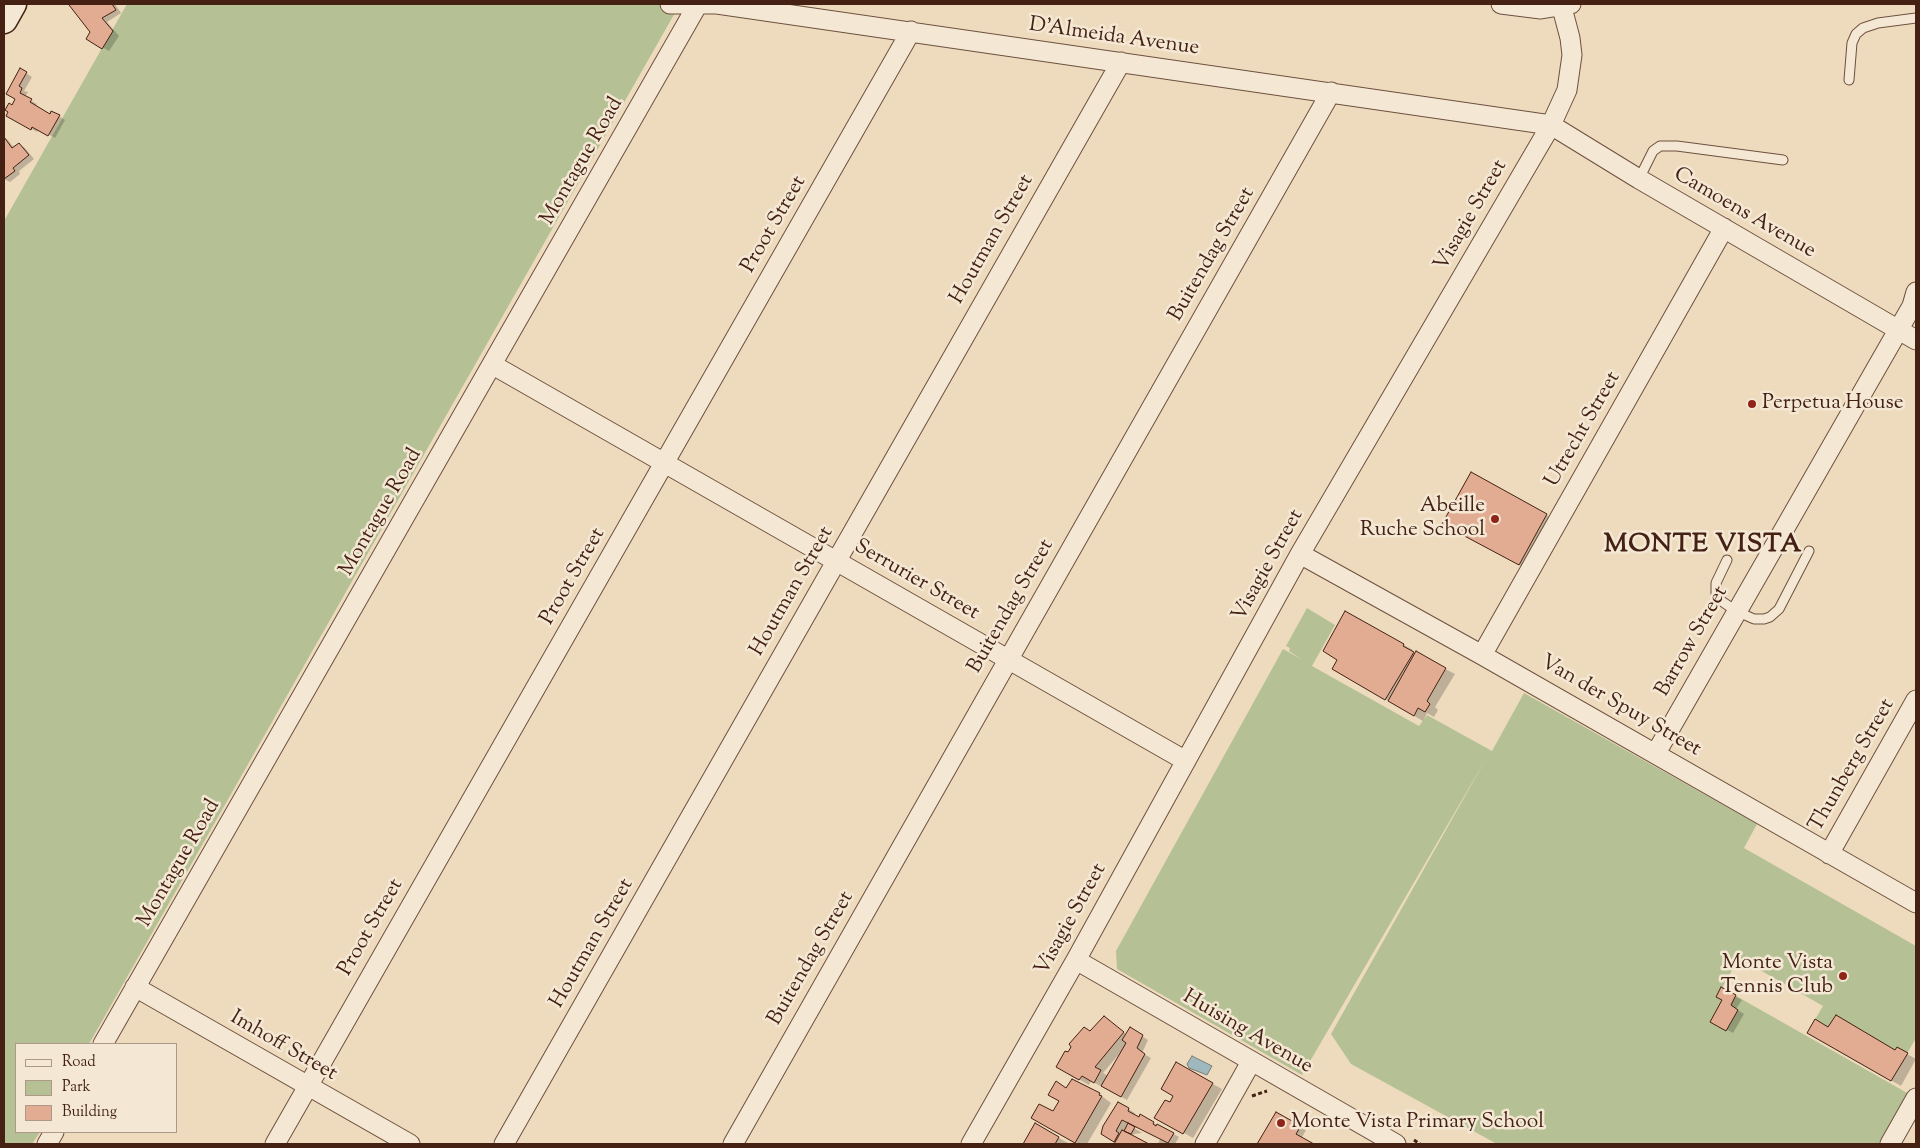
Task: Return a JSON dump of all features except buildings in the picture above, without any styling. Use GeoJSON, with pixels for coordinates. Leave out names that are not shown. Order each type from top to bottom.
{"type":"FeatureCollection","features":[{"type":"Feature","properties":{"kind":"street"},"geometry":{"type":"LineString","coordinates":[[4,20],[13,4]]}},
{"type":"Feature","properties":{"kind":"street","name":"D'Almeida Avenue"},"geometry":{"type":"LineString","coordinates":[[670,4],[717,4],[1551,125]]}},
{"type":"Feature","properties":{"kind":"street","name":"Montague Road"},"geometry":{"type":"LineString","coordinates":[[104,1043],[698,4]]}},
{"type":"Feature","properties":{"kind":"street"},"geometry":{"type":"LineString","coordinates":[[1501,4],[1541,9],[1565,4]]}},
{"type":"Feature","properties":{"kind":"street","name":"Visagie Street"},"geometry":{"type":"LineString","coordinates":[[971,1144],[1076,960],[1300,554],[1551,125],[1567,90],[1572,63],[1565,4]]}},
{"type":"Feature","properties":{"kind":"street","name":"Proot Street"},"geometry":{"type":"LineString","coordinates":[[275,1144],[911,31]]}},
{"type":"Feature","properties":{"kind":"street","name":"Houtman Street"},"geometry":{"type":"LineString","coordinates":[[504,1144],[1120,62]]}},
{"type":"Feature","properties":{"kind":"street","name":"Buitendag Street"},"geometry":{"type":"LineString","coordinates":[[734,1144],[1331,92]]}},
{"type":"Feature","properties":{"kind":"street","name":"Camoens Avenue"},"geometry":{"type":"LineString","coordinates":[[1551,125],[1639,179],[1916,340]]}},
{"type":"Feature","properties":{"kind":"street","name":"Utrecht Street"},"geometry":{"type":"LineString","coordinates":[[1482,655],[1724,228]]}},
{"type":"Feature","properties":{"kind":"street","name":"Barrow Street"},"geometry":{"type":"LineString","coordinates":[[1656,753],[1912,306],[1916,292]]}},
{"type":"Feature","properties":{"kind":"street","name":"Serrurier Street"},"geometry":{"type":"LineString","coordinates":[[493,365],[1186,761]]}},
{"type":"Feature","properties":{"kind":"street","name":"Van der Spuy Street"},"geometry":{"type":"LineString","coordinates":[[1300,554],[1656,753],[1916,903]]}},
{"type":"Feature","properties":{"kind":"street","name":"Thunberg Street"},"geometry":{"type":"LineString","coordinates":[[1829,854],[1916,700]]}},
{"type":"Feature","properties":{"kind":"street","name":"Huising Avenue"},"geometry":{"type":"LineString","coordinates":[[1076,960],[1396,1144]]}},
{"type":"Feature","properties":{"kind":"street","name":"Imhoff Street"},"geometry":{"type":"LineString","coordinates":[[135,987],[410,1144]]}},
{"type":"Feature","properties":{"kind":"street"},"geometry":{"type":"LineString","coordinates":[[1205,1144],[1251,1062]]}},
{"type":"Feature","properties":{"kind":"street"},"geometry":{"type":"LineString","coordinates":[[1890,1144],[1915,1102]]}},
{"type":"Feature","properties":{"kind":"lane"},"geometry":{"type":"LineString","coordinates":[[1849,80],[1852,43],[1856,34],[1863,28],[1878,23],[1916,18]]}},
{"type":"Feature","properties":{"kind":"lane"},"geometry":{"type":"LineString","coordinates":[[1639,179],[1653,151],[1660,146],[1677,146],[1783,160]]}},
{"type":"Feature","properties":{"kind":"lane"},"geometry":{"type":"LineString","coordinates":[[1726,560],[1716,583],[1716,593],[1720,600],[1736,611],[1754,619],[1764,619],[1779,609],[1808,551]]}},
{"type":"Feature","properties":{"kind":"path"},"geometry":{"type":"LineString","coordinates":[[1247,1104],[1252,1096],[1270,1090]]}},
{"type":"Feature","properties":{"kind":"green space"},"geometry":{"type":"Polygon","coordinates":[[[127,4],[680,4],[90,1043],[15,1043],[15,1133],[39,1133],[32,1144],[4,1144],[4,221],[127,4]]]}},
{"type":"Feature","properties":{"kind":"green space"},"geometry":{"type":"Polygon","coordinates":[[[1307,608],[1335,625],[1312,666],[1419,726],[1427,715],[1492,751],[1524,693],[1757,824],[1744,848],[1916,946],[1916,1038],[1891,1081],[1807,1033],[1823,1006],[1739,958],[1722,988],[1909,1094],[1880,1144],[1497,1144],[1351,1064],[1331,1034],[1487,757],[1302,1075],[1117,969],[1116,951],[1283,649],[1301,659],[1289,651],[1290,648],[1286,646],[1307,608]]]}},
{"type":"Feature","properties":{"kind":"water"},"geometry":{"type":"Polygon","coordinates":[[[1192,1056],[1212,1066],[1207,1075],[1189,1068],[1187,1064],[1192,1056]]]}},
{"type":"Feature","properties":{"kind":"place","name":"Perpetua House"},"geometry":{"type":"Point","coordinates":[1752,404]}},
{"type":"Feature","properties":{"kind":"place","name":"Abeille Ruche School"},"geometry":{"type":"Point","coordinates":[1495,519]}},
{"type":"Feature","properties":{"kind":"place","name":"Monte Vista Tennis Club"},"geometry":{"type":"Point","coordinates":[1843,976]}},
{"type":"Feature","properties":{"kind":"place","name":"Monte Vista Primary School"},"geometry":{"type":"Point","coordinates":[1281,1123]}},
{"type":"Feature","properties":{"kind":"district","name":"MONTE VISTA"},"geometry":{"type":"Point","coordinates":[1703,547]}}]}
